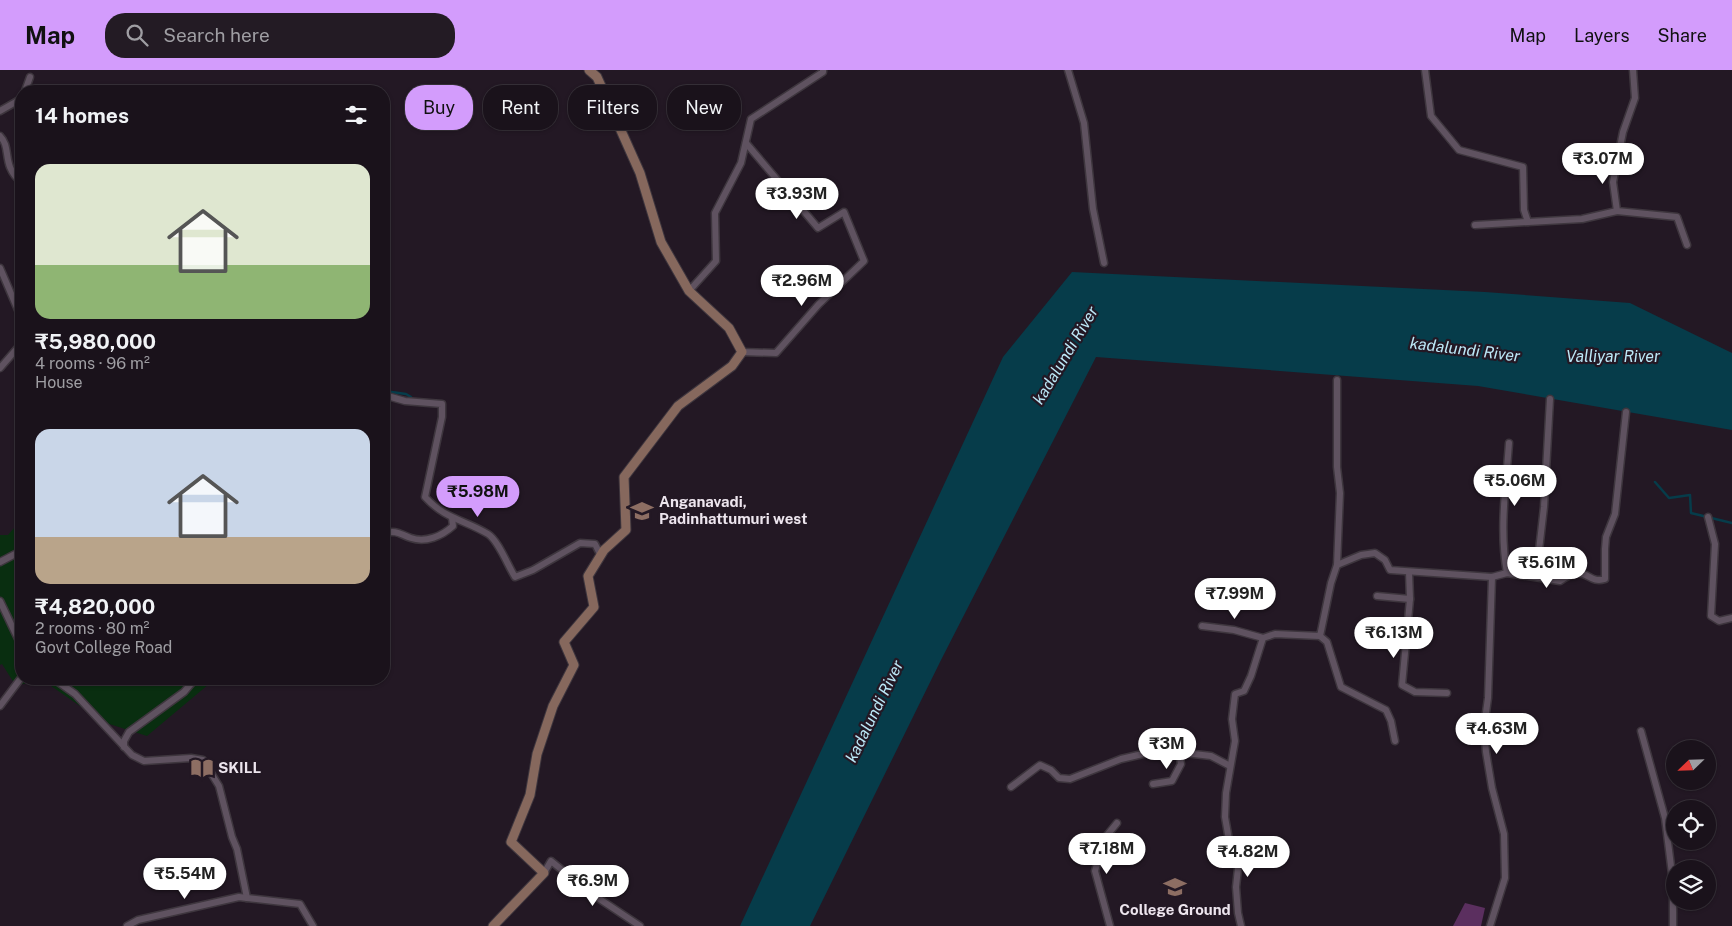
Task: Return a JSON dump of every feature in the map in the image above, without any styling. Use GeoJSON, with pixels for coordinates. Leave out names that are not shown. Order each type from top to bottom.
{"type":"FeatureCollection","features":[{"type":"Feature","properties":{"kind":"main road"},"geometry":{"type":"LineString","coordinates":[[493,926],[544,872],[511,842],[530,795],[537,754],[553,706],[574,665],[564,642],[594,607],[588,576],[601,556],[626,530],[624,477],[678,406],[732,366],[742,352],[729,328],[689,291],[661,242],[640,173],[597,77],[589,70]]}},
{"type":"Feature","properties":{"kind":"street"},"geometry":{"type":"LineString","coordinates":[[1068,70],[1084,123],[1093,209],[1104,263]]}},
{"type":"Feature","properties":{"kind":"street"},"geometry":{"type":"LineString","coordinates":[[1425,70],[1431,116],[1459,150],[1523,166],[1524,210],[1528,222]]}},
{"type":"Feature","properties":{"kind":"street"},"geometry":{"type":"LineString","coordinates":[[1617,211],[1614,182],[1623,132],[1635,98],[1633,70]]}},
{"type":"Feature","properties":{"kind":"street"},"geometry":{"type":"LineString","coordinates":[[689,291],[716,261],[715,213],[741,163],[751,120],[823,71]]}},
{"type":"Feature","properties":{"kind":"street"},"geometry":{"type":"LineString","coordinates":[[27,85],[30,78]]}},
{"type":"Feature","properties":{"kind":"street"},"geometry":{"type":"LineString","coordinates":[[0,111],[15,103]]}},
{"type":"Feature","properties":{"kind":"street"},"geometry":{"type":"LineString","coordinates":[[0,136],[3,138],[9,168],[15,175]]}},
{"type":"Feature","properties":{"kind":"street"},"geometry":{"type":"LineString","coordinates":[[742,352],[776,354],[819,304],[864,261],[844,212],[818,228],[746,143]]}},
{"type":"Feature","properties":{"kind":"street"},"geometry":{"type":"LineString","coordinates":[[1475,225],[1582,219],[1617,211],[1677,217],[1687,246]]}},
{"type":"Feature","properties":{"kind":"street"},"geometry":{"type":"LineString","coordinates":[[0,268],[15,303]]}},
{"type":"Feature","properties":{"kind":"street"},"geometry":{"type":"LineString","coordinates":[[0,368],[15,351]]}},
{"type":"Feature","properties":{"kind":"street"},"geometry":{"type":"LineString","coordinates":[[1320,636],[1326,602],[1337,565],[1340,493],[1336,467],[1337,380]]}},
{"type":"Feature","properties":{"kind":"street"},"geometry":{"type":"LineString","coordinates":[[390,396],[442,404],[442,417],[424,497],[434,507],[452,518],[489,535],[514,576],[533,570],[580,542],[595,544],[601,556]]}},
{"type":"Feature","properties":{"kind":"street"},"geometry":{"type":"LineString","coordinates":[[1536,576],[1544,507],[1550,399]]}},
{"type":"Feature","properties":{"kind":"street"},"geometry":{"type":"LineString","coordinates":[[1337,565],[1361,555],[1375,553],[1385,560],[1390,570],[1492,577],[1507,572],[1560,581],[1577,572],[1600,580],[1605,579],[1604,549],[1606,537],[1615,514],[1626,412]]}},
{"type":"Feature","properties":{"kind":"street"},"geometry":{"type":"LineString","coordinates":[[1507,572],[1504,557],[1503,515],[1509,443]]}},
{"type":"Feature","properties":{"kind":"street"},"geometry":{"type":"LineString","coordinates":[[390,533],[398,532],[415,539],[439,536],[453,526],[452,518]]}},
{"type":"Feature","properties":{"kind":"street"},"geometry":{"type":"LineString","coordinates":[[1708,518],[1714,544],[1711,616],[1719,621],[1732,618]]}},
{"type":"Feature","properties":{"kind":"street"},"geometry":{"type":"LineString","coordinates":[[0,562],[15,554]]}},
{"type":"Feature","properties":{"kind":"street"},"geometry":{"type":"LineString","coordinates":[[1409,572],[1410,599],[1402,685],[1415,692],[1447,693]]}},
{"type":"Feature","properties":{"kind":"street"},"geometry":{"type":"LineString","coordinates":[[1490,926],[1505,878],[1504,834],[1486,752],[1484,727],[1488,698],[1492,577]]}},
{"type":"Feature","properties":{"kind":"street"},"geometry":{"type":"LineString","coordinates":[[1377,596],[1410,599]]}},
{"type":"Feature","properties":{"kind":"street"},"geometry":{"type":"LineString","coordinates":[[0,601],[15,632]]}},
{"type":"Feature","properties":{"kind":"street"},"geometry":{"type":"LineString","coordinates":[[1202,626],[1234,630],[1263,638],[1275,634],[1320,636],[1327,642],[1341,687],[1386,710],[1391,720],[1395,741]]}},
{"type":"Feature","properties":{"kind":"street"},"geometry":{"type":"LineString","coordinates":[[1241,926],[1236,887],[1239,859],[1229,840],[1224,817],[1235,741],[1232,719],[1235,694],[1244,691],[1251,676],[1263,638]]}},
{"type":"Feature","properties":{"kind":"street"},"geometry":{"type":"LineString","coordinates":[[0,706],[16,685]]}},
{"type":"Feature","properties":{"kind":"street"},"geometry":{"type":"LineString","coordinates":[[62,685],[75,694],[132,755],[144,761],[191,758],[203,760],[219,786],[232,837],[237,849],[247,898]]}},
{"type":"Feature","properties":{"kind":"street"},"geometry":{"type":"LineString","coordinates":[[124,747],[124,741],[129,732],[184,692],[190,685]]}},
{"type":"Feature","properties":{"kind":"street"},"geometry":{"type":"LineString","coordinates":[[1640,731],[1665,818],[1673,882],[1674,926]]}},
{"type":"Feature","properties":{"kind":"street"},"geometry":{"type":"LineString","coordinates":[[1011,788],[1040,765],[1050,770],[1059,778],[1070,779],[1138,754],[1160,750],[1211,756],[1230,766]]}},
{"type":"Feature","properties":{"kind":"street"},"geometry":{"type":"LineString","coordinates":[[1153,784],[1172,782],[1182,764],[1179,752]]}},
{"type":"Feature","properties":{"kind":"street"},"geometry":{"type":"LineString","coordinates":[[1110,926],[1095,871],[1104,839],[1117,823]]}},
{"type":"Feature","properties":{"kind":"street"},"geometry":{"type":"LineString","coordinates":[[544,872],[551,861],[589,892],[640,926]]}},
{"type":"Feature","properties":{"kind":"street"},"geometry":{"type":"LineString","coordinates":[[127,926],[138,920],[239,897],[300,904],[313,926]]}},
{"type":"Feature","properties":{"kind":"green space"},"geometry":{"type":"Polygon","coordinates":[[[15,527],[15,684],[2,664],[0,665],[0,535],[8,535],[15,527]]]}},
{"type":"Feature","properties":{"kind":"green space"},"geometry":{"type":"Polygon","coordinates":[[[50,685],[208,685],[147,736],[103,722],[50,685]]]}},
{"type":"Feature","properties":{"kind":"water","name":"Valliyar River"},"geometry":{"type":"Polygon","coordinates":[[[1072,272],[1485,292],[1630,303],[1732,353],[1732,430],[1478,386],[1096,357],[941,660],[810,926],[740,926],[1003,357],[1072,272]]]}},
{"type":"Feature","properties":{"kind":"building"},"geometry":{"type":"Polygon","coordinates":[[[1465,903],[1485,908],[1481,926],[1453,926],[1465,903]]]}},
{"type":"Feature","properties":{"kind":"waterway"},"geometry":{"type":"LineString","coordinates":[[390,392],[406,394],[411,397]]}},
{"type":"Feature","properties":{"kind":"waterway"},"geometry":{"type":"LineString","coordinates":[[1655,482],[1669,498],[1690,495],[1691,513],[1732,523]]}},
{"type":"Feature","properties":{"kind":"place","name":"Anganavadi, Padinhattumuri west"},"geometry":{"type":"Point","coordinates":[642,511]}},
{"type":"Feature","properties":{"kind":"place","name":"SKILL"},"geometry":{"type":"Point","coordinates":[202,768]}},
{"type":"Feature","properties":{"kind":"place","name":"College Ground"},"geometry":{"type":"Point","coordinates":[1175,887]}},
{"type":"Feature","properties":{"kind":"water label","name":"kadalundi River"},"geometry":{"type":"Point","coordinates":[1465,349]}},
{"type":"Feature","properties":{"kind":"water label","name":"kadalundi River"},"geometry":{"type":"Point","coordinates":[1065,355]}},
{"type":"Feature","properties":{"kind":"water label","name":"kadalundi River"},"geometry":{"type":"Point","coordinates":[874,711]}}]}
